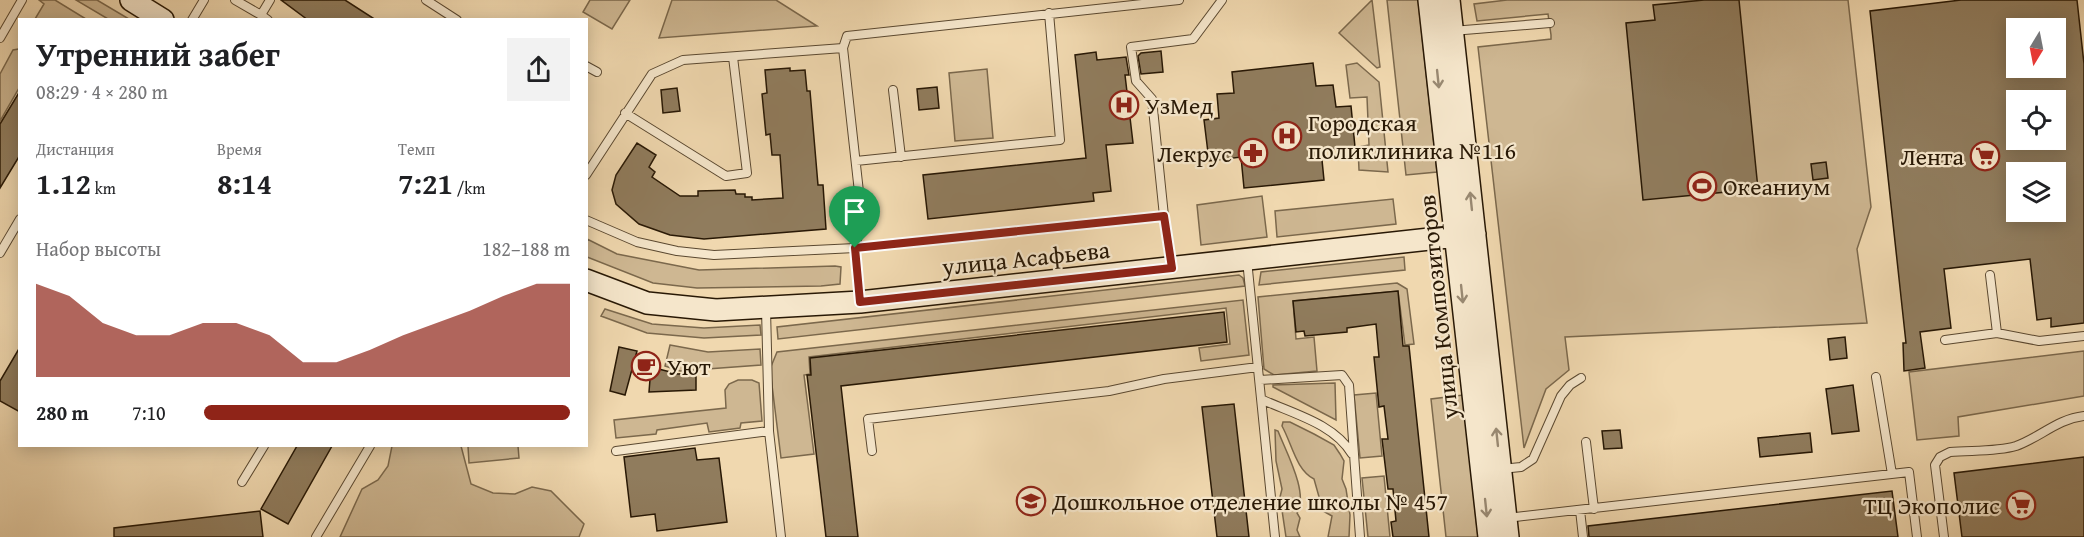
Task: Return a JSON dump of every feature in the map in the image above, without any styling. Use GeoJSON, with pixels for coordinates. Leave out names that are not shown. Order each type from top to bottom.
{"type":"FeatureCollection","features":[{"type":"Feature","properties":{"kind":"street"},"geometry":{"type":"LineString","coordinates":[[131,0],[160,18]]}},
{"type":"Feature","properties":{"kind":"street","name":"улица Композиторов"},"geometry":{"type":"LineString","coordinates":[[1430,0],[1443,32],[1491,470],[1489,537]]}},
{"type":"Feature","properties":{"kind":"street","name":"улица Композиторов"},"geometry":{"type":"LineString","coordinates":[[1443,32],[1449,0]]}},
{"type":"Feature","properties":{"kind":"street","name":"улица Асафьева"},"geometry":{"type":"LineString","coordinates":[[588,281],[647,303],[716,310],[766,308],[860,302],[1465,235]]}},
{"type":"Feature","properties":{"kind":"street","name":"улица Композиторов"},"geometry":{"type":"LineString","coordinates":[[1491,470],[1507,528]]}},
{"type":"Feature","properties":{"kind":"lane"},"geometry":{"type":"LineString","coordinates":[[0,38],[3,25],[22,0]]}},
{"type":"Feature","properties":{"kind":"lane"},"geometry":{"type":"LineString","coordinates":[[193,18],[204,0]]}},
{"type":"Feature","properties":{"kind":"lane"},"geometry":{"type":"LineString","coordinates":[[235,0],[265,17],[270,0]]}},
{"type":"Feature","properties":{"kind":"lane"},"geometry":{"type":"LineString","coordinates":[[426,0],[454,18]]}},
{"type":"Feature","properties":{"kind":"lane"},"geometry":{"type":"LineString","coordinates":[[860,302],[855,248],[862,219],[843,48],[847,36],[1179,0]]}},
{"type":"Feature","properties":{"kind":"lane"},"geometry":{"type":"LineString","coordinates":[[1172,268],[1164,216],[1152,99],[1136,81],[1131,47],[1193,39],[1222,0]]}},
{"type":"Feature","properties":{"kind":"lane"},"geometry":{"type":"LineString","coordinates":[[856,161],[1060,140],[1049,13]]}},
{"type":"Feature","properties":{"kind":"lane"},"geometry":{"type":"LineString","coordinates":[[1443,32],[1550,23]]}},
{"type":"Feature","properties":{"kind":"lane"},"geometry":{"type":"LineString","coordinates":[[588,172],[652,74],[683,60],[843,48]]}},
{"type":"Feature","properties":{"kind":"lane"},"geometry":{"type":"LineString","coordinates":[[625,113],[726,176],[747,173],[733,57]]}},
{"type":"Feature","properties":{"kind":"lane"},"geometry":{"type":"LineString","coordinates":[[588,67],[597,72]]}},
{"type":"Feature","properties":{"kind":"lane"},"geometry":{"type":"LineString","coordinates":[[893,90],[901,157]]}},
{"type":"Feature","properties":{"kind":"lane"},"geometry":{"type":"LineString","coordinates":[[588,221],[637,242],[705,254],[855,248],[1164,216]]}},
{"type":"Feature","properties":{"kind":"lane"},"geometry":{"type":"LineString","coordinates":[[0,253],[18,222]]}},
{"type":"Feature","properties":{"kind":"lane"},"geometry":{"type":"LineString","coordinates":[[1247,259],[1275,537]]}},
{"type":"Feature","properties":{"kind":"lane"},"geometry":{"type":"LineString","coordinates":[[1990,275],[1997,333]]}},
{"type":"Feature","properties":{"kind":"lane"},"geometry":{"type":"LineString","coordinates":[[766,308],[769,431],[782,537]]}},
{"type":"Feature","properties":{"kind":"lane"},"geometry":{"type":"LineString","coordinates":[[1945,340],[1997,333],[2039,341],[2084,336]]}},
{"type":"Feature","properties":{"kind":"lane"},"geometry":{"type":"LineString","coordinates":[[872,452],[867,419],[1108,391],[1164,379],[1258,367]]}},
{"type":"Feature","properties":{"kind":"lane"},"geometry":{"type":"LineString","coordinates":[[1260,380],[1342,375],[1349,385],[1360,537]]}},
{"type":"Feature","properties":{"kind":"lane"},"geometry":{"type":"LineString","coordinates":[[1876,376],[1892,474]]}},
{"type":"Feature","properties":{"kind":"lane"},"geometry":{"type":"LineString","coordinates":[[1491,470],[1521,467],[1533,459],[1561,396],[1570,385],[1581,378]]}},
{"type":"Feature","properties":{"kind":"lane"},"geometry":{"type":"LineString","coordinates":[[1263,400],[1321,426],[1344,441],[1353,455]]}},
{"type":"Feature","properties":{"kind":"lane"},"geometry":{"type":"LineString","coordinates":[[1944,537],[1935,465],[1940,457],[1950,452],[2014,446],[2068,417],[2084,416]]}},
{"type":"Feature","properties":{"kind":"lane"},"geometry":{"type":"LineString","coordinates":[[616,451],[769,431]]}},
{"type":"Feature","properties":{"kind":"lane"},"geometry":{"type":"LineString","coordinates":[[1586,442],[1594,509]]}},
{"type":"Feature","properties":{"kind":"lane"},"geometry":{"type":"LineString","coordinates":[[242,482],[263,447]]}},
{"type":"Feature","properties":{"kind":"lane"},"geometry":{"type":"LineString","coordinates":[[316,537],[369,447]]}},
{"type":"Feature","properties":{"kind":"lane"},"geometry":{"type":"LineString","coordinates":[[1507,528],[1580,510],[1909,472],[1917,537]]}},
{"type":"Feature","properties":{"kind":"lane"},"geometry":{"type":"LineString","coordinates":[[1580,510],[1583,537]]}},
{"type":"Feature","properties":{"kind":"shaded area"},"geometry":{"type":"Polygon","coordinates":[[[39,0],[55,0],[84,18],[36,18],[44,4],[39,0]]]}},
{"type":"Feature","properties":{"kind":"shaded area"},"geometry":{"type":"Polygon","coordinates":[[[76,0],[97,0],[127,18],[106,18],[76,0]]]}},
{"type":"Feature","properties":{"kind":"shaded area"},"geometry":{"type":"Polygon","coordinates":[[[590,0],[630,0],[612,29],[583,12],[590,0]]]}},
{"type":"Feature","properties":{"kind":"shaded area"},"geometry":{"type":"Polygon","coordinates":[[[672,0],[776,0],[817,26],[659,38],[672,0]]]}},
{"type":"Feature","properties":{"kind":"shaded area"},"geometry":{"type":"Polygon","coordinates":[[[1372,0],[1380,67],[1377,68],[1339,33],[1372,0]]]}},
{"type":"Feature","properties":{"kind":"shaded area"},"geometry":{"type":"Polygon","coordinates":[[[1387,0],[1418,0],[1437,172],[1406,175],[1387,0]]]}},
{"type":"Feature","properties":{"kind":"shaded area","name":"Океаниум"},"geometry":{"type":"Polygon","coordinates":[[[1507,0],[1848,0],[1871,207],[1857,249],[1867,323],[1565,337],[1569,370],[1546,389],[1524,448],[1478,47],[1551,39],[1551,35],[1548,14],[1477,21],[1474,4],[1507,0]]]}},
{"type":"Feature","properties":{"kind":"shaded area"},"geometry":{"type":"Polygon","coordinates":[[[18,49],[18,90],[0,121],[0,74],[13,50],[18,49]]]}},
{"type":"Feature","properties":{"kind":"shaded area"},"geometry":{"type":"Polygon","coordinates":[[[1357,63],[1379,82],[1388,172],[1359,170],[1358,147],[1369,145],[1367,97],[1350,98],[1346,65],[1357,63]]]}},
{"type":"Feature","properties":{"kind":"shaded area"},"geometry":{"type":"Polygon","coordinates":[[[987,69],[993,138],[955,141],[949,73],[987,69]]]}},
{"type":"Feature","properties":{"kind":"shaded area"},"geometry":{"type":"Polygon","coordinates":[[[1262,196],[1267,237],[1201,245],[1197,205],[1262,196]]]}},
{"type":"Feature","properties":{"kind":"shaded area"},"geometry":{"type":"Polygon","coordinates":[[[1393,199],[1396,224],[1277,237],[1275,211],[1393,199]]]}},
{"type":"Feature","properties":{"kind":"shaded area"},"geometry":{"type":"Polygon","coordinates":[[[588,240],[617,254],[699,270],[841,267],[840,284],[821,286],[697,288],[653,283],[588,257],[588,240]]]}},
{"type":"Feature","properties":{"kind":"shaded area"},"geometry":{"type":"Polygon","coordinates":[[[1404,257],[1405,270],[1259,285],[1261,272],[1404,257]]]}},
{"type":"Feature","properties":{"kind":"shaded area"},"geometry":{"type":"Polygon","coordinates":[[[1239,275],[1243,278],[1245,286],[778,339],[777,327],[1239,275]]]}},
{"type":"Feature","properties":{"kind":"shaded area"},"geometry":{"type":"Polygon","coordinates":[[[1397,283],[1407,289],[1414,344],[1405,345],[1398,291],[1293,301],[1296,339],[1314,337],[1317,371],[1274,375],[1264,369],[1258,297],[1397,283]]]}},
{"type":"Feature","properties":{"kind":"shaded area"},"geometry":{"type":"Polygon","coordinates":[[[1243,300],[1249,355],[1201,361],[1199,348],[1230,344],[1226,308],[809,357],[810,374],[804,375],[814,454],[781,458],[770,369],[777,352],[1243,300]]]}},
{"type":"Feature","properties":{"kind":"shaded area"},"geometry":{"type":"Polygon","coordinates":[[[605,309],[652,324],[704,328],[760,325],[761,335],[704,338],[647,333],[601,316],[605,309]]]}},
{"type":"Feature","properties":{"kind":"shaded area"},"geometry":{"type":"Polygon","coordinates":[[[670,345],[708,352],[760,349],[761,365],[680,371],[665,366],[670,345]]]}},
{"type":"Feature","properties":{"kind":"shaded area"},"geometry":{"type":"Polygon","coordinates":[[[2084,351],[2084,396],[1958,417],[1959,436],[1917,440],[1909,372],[2084,351]]]}},
{"type":"Feature","properties":{"kind":"shaded area"},"geometry":{"type":"Polygon","coordinates":[[[738,380],[752,380],[759,383],[762,421],[741,423],[740,428],[709,432],[707,423],[657,430],[656,434],[616,438],[614,420],[726,408],[725,390],[729,384],[738,380]]]}},
{"type":"Feature","properties":{"kind":"shaded area"},"geometry":{"type":"Polygon","coordinates":[[[1335,383],[1336,420],[1273,387],[1273,385],[1335,383]]]}},
{"type":"Feature","properties":{"kind":"shaded area"},"geometry":{"type":"Polygon","coordinates":[[[1376,393],[1382,456],[1360,458],[1354,395],[1376,393]]]}},
{"type":"Feature","properties":{"kind":"shaded area"},"geometry":{"type":"Polygon","coordinates":[[[1463,395],[1478,537],[1446,537],[1431,399],[1463,395]]]}},
{"type":"Feature","properties":{"kind":"shaded area"},"geometry":{"type":"Polygon","coordinates":[[[1283,422],[1290,422],[1334,445],[1340,454],[1344,461],[1342,479],[1350,515],[1349,537],[1328,537],[1332,516],[1323,511],[1314,479],[1299,463],[1282,426],[1283,422]]]}},
{"type":"Feature","properties":{"kind":"shaded area"},"geometry":{"type":"Polygon","coordinates":[[[1275,430],[1278,431],[1291,461],[1298,484],[1300,505],[1297,513],[1300,518],[1297,530],[1300,537],[1286,537],[1280,497],[1282,489],[1276,461],[1275,430]]]}},
{"type":"Feature","properties":{"kind":"shaded area"},"geometry":{"type":"Polygon","coordinates":[[[392,447],[461,447],[471,484],[493,493],[515,494],[532,487],[551,491],[584,524],[579,537],[340,537],[362,489],[378,480],[388,466],[392,447]]]}},
{"type":"Feature","properties":{"kind":"shaded area"},"geometry":{"type":"Polygon","coordinates":[[[468,447],[518,447],[519,458],[469,463],[468,447]]]}},
{"type":"Feature","properties":{"kind":"shaded area"},"geometry":{"type":"Polygon","coordinates":[[[1384,476],[1390,537],[1368,537],[1362,478],[1384,476]]]}},
{"type":"Feature","properties":{"kind":"building"},"geometry":{"type":"Polygon","coordinates":[[[281,0],[345,0],[373,18],[305,18],[281,0]]]}},
{"type":"Feature","properties":{"kind":"building","name":"Океаниум"},"geometry":{"type":"Polygon","coordinates":[[[1704,0],[1739,0],[1758,189],[1643,200],[1626,23],[1655,20],[1653,5],[1704,0]]]}},
{"type":"Feature","properties":{"kind":"building","name":"Лента"},"geometry":{"type":"Polygon","coordinates":[[[1961,0],[2077,0],[2084,64],[2084,323],[2051,327],[2051,318],[2037,320],[2030,259],[1944,269],[1951,328],[1920,332],[1925,368],[1904,371],[1903,343],[1906,343],[1870,11],[1961,0]]]}},
{"type":"Feature","properties":{"kind":"building"},"geometry":{"type":"Polygon","coordinates":[[[1161,51],[1163,72],[1141,74],[1138,56],[1141,53],[1161,51]]]}},
{"type":"Feature","properties":{"kind":"building"},"geometry":{"type":"Polygon","coordinates":[[[1096,52],[1097,60],[1126,57],[1129,75],[1125,75],[1133,143],[1106,145],[1111,191],[1093,193],[1094,201],[928,219],[923,175],[1086,158],[1075,55],[1096,52]]]}},
{"type":"Feature","properties":{"kind":"building"},"geometry":{"type":"Polygon","coordinates":[[[1313,63],[1316,86],[1333,85],[1336,107],[1351,106],[1355,147],[1321,150],[1324,180],[1244,188],[1241,157],[1209,161],[1204,120],[1219,118],[1217,94],[1234,93],[1232,72],[1313,63]]]}},
{"type":"Feature","properties":{"kind":"building"},"geometry":{"type":"Polygon","coordinates":[[[790,68],[790,71],[805,70],[807,91],[810,91],[818,185],[823,185],[826,229],[704,239],[670,235],[639,224],[616,204],[612,190],[616,175],[637,143],[656,155],[649,167],[655,172],[652,177],[680,196],[698,196],[698,191],[735,190],[736,194],[745,194],[745,197],[752,197],[752,200],[783,198],[780,155],[772,155],[770,134],[766,135],[762,94],[767,93],[765,70],[790,68]]]}},
{"type":"Feature","properties":{"kind":"building"},"geometry":{"type":"Polygon","coordinates":[[[937,87],[939,108],[919,110],[917,89],[937,87]]]}},
{"type":"Feature","properties":{"kind":"building"},"geometry":{"type":"Polygon","coordinates":[[[677,88],[680,111],[663,113],[661,90],[677,88]]]}},
{"type":"Feature","properties":{"kind":"building"},"geometry":{"type":"Polygon","coordinates":[[[18,94],[18,158],[0,188],[0,124],[18,94]]]}},
{"type":"Feature","properties":{"kind":"building"},"geometry":{"type":"Polygon","coordinates":[[[1826,162],[1828,178],[1813,180],[1811,164],[1826,162]]]}},
{"type":"Feature","properties":{"kind":"building"},"geometry":{"type":"Polygon","coordinates":[[[1398,291],[1403,346],[1409,346],[1429,537],[1393,537],[1391,522],[1396,521],[1393,489],[1388,489],[1382,439],[1388,439],[1384,406],[1379,407],[1374,357],[1379,357],[1376,324],[1347,328],[1347,332],[1305,336],[1304,331],[1296,332],[1293,301],[1398,291]]]}},
{"type":"Feature","properties":{"kind":"building"},"geometry":{"type":"Polygon","coordinates":[[[1224,312],[1227,342],[841,386],[858,537],[826,537],[807,375],[811,375],[810,358],[1224,312]]]}},
{"type":"Feature","properties":{"kind":"building"},"geometry":{"type":"Polygon","coordinates":[[[1845,337],[1847,358],[1830,360],[1828,339],[1845,337]]]}},
{"type":"Feature","properties":{"kind":"building"},"geometry":{"type":"Polygon","coordinates":[[[619,347],[637,351],[625,395],[610,391],[619,347]]]}},
{"type":"Feature","properties":{"kind":"building"},"geometry":{"type":"Polygon","coordinates":[[[18,350],[18,411],[0,401],[0,381],[18,350]]]}},
{"type":"Feature","properties":{"kind":"building"},"geometry":{"type":"Polygon","coordinates":[[[651,367],[678,374],[696,373],[696,390],[649,392],[651,367]]]}},
{"type":"Feature","properties":{"kind":"building"},"geometry":{"type":"Polygon","coordinates":[[[1853,385],[1859,431],[1832,434],[1826,389],[1853,385]]]}},
{"type":"Feature","properties":{"kind":"building"},"geometry":{"type":"Polygon","coordinates":[[[1234,404],[1249,537],[1217,537],[1202,407],[1234,404]]]}},
{"type":"Feature","properties":{"kind":"building"},"geometry":{"type":"Polygon","coordinates":[[[1620,430],[1622,448],[1604,449],[1602,431],[1620,430]]]}},
{"type":"Feature","properties":{"kind":"building"},"geometry":{"type":"Polygon","coordinates":[[[1810,433],[1812,452],[1760,457],[1758,438],[1810,433]]]}},
{"type":"Feature","properties":{"kind":"building"},"geometry":{"type":"Polygon","coordinates":[[[296,447],[331,447],[288,524],[261,509],[296,447]]]}},
{"type":"Feature","properties":{"kind":"building"},"geometry":{"type":"Polygon","coordinates":[[[695,448],[697,460],[719,458],[727,522],[657,531],[655,514],[631,517],[624,457],[695,448]]]}},
{"type":"Feature","properties":{"kind":"building","name":"ТЦ Экополис"},"geometry":{"type":"Polygon","coordinates":[[[2084,457],[2084,537],[1962,537],[1954,473],[2084,457]]]}},
{"type":"Feature","properties":{"kind":"building"},"geometry":{"type":"Polygon","coordinates":[[[1892,491],[1898,537],[1589,537],[1588,526],[1892,491]]]}},
{"type":"Feature","properties":{"kind":"building"},"geometry":{"type":"Polygon","coordinates":[[[260,511],[263,537],[114,537],[114,528],[260,511]]]}},
{"type":"Feature","properties":{"kind":"place","name":"УзМед"},"geometry":{"type":"Point","coordinates":[1124,105]}},
{"type":"Feature","properties":{"kind":"place","name":"Городская поликлиника №116"},"geometry":{"type":"Point","coordinates":[1287,136]}},
{"type":"Feature","properties":{"kind":"place","name":"Лекрус"},"geometry":{"type":"Point","coordinates":[1253,153]}},
{"type":"Feature","properties":{"kind":"place","name":"Лента"},"geometry":{"type":"Point","coordinates":[1985,156]}},
{"type":"Feature","properties":{"kind":"place","name":"Океаниум"},"geometry":{"type":"Point","coordinates":[1702,186]}},
{"type":"Feature","properties":{"kind":"place","name":"Уют"},"geometry":{"type":"Point","coordinates":[646,366]}},
{"type":"Feature","properties":{"kind":"place","name":"Дошкольное отделение школы № 457"},"geometry":{"type":"Point","coordinates":[1031,501]}},
{"type":"Feature","properties":{"kind":"place","name":"ТЦ Экополис"},"geometry":{"type":"Point","coordinates":[2021,505]}},
{"type":"Feature","properties":{"kind":"route"},"geometry":{"type":"LineString","coordinates":[[1164,216],[1172,268],[860,302],[855,248],[1164,216]]}}]}
